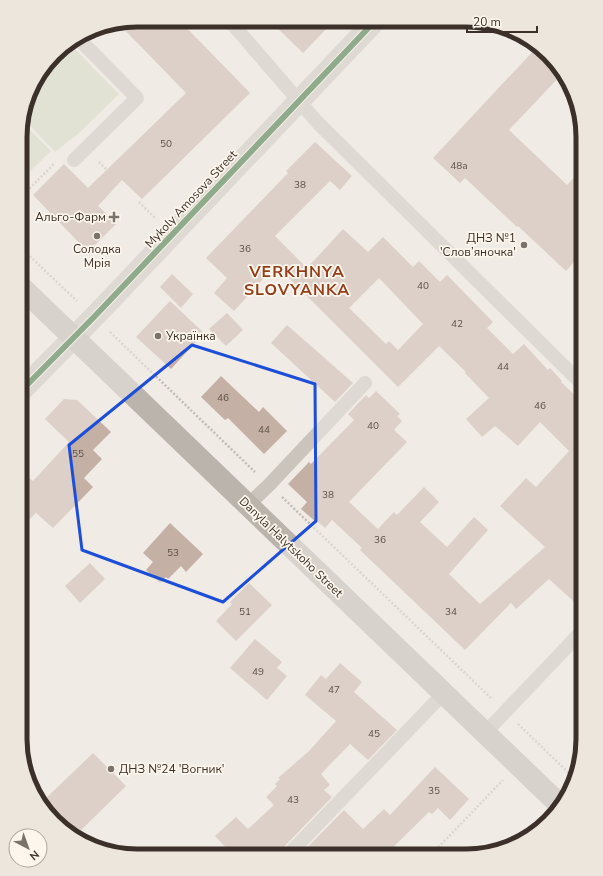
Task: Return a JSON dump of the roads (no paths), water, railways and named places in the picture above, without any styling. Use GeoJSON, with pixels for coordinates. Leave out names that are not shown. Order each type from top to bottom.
{"type":"FeatureCollection","features":[{"type":"Feature","properties":{"kind":"main road","name":"Danyla Halytskoho Street"},"geometry":{"type":"LineString","coordinates":[[27,293],[556,801]]}},
{"type":"Feature","properties":{"kind":"street","name":"Mykoly Amosova Street"},"geometry":{"type":"LineString","coordinates":[[27,385],[94,317],[369,27]]}},
{"type":"Feature","properties":{"kind":"lane"},"geometry":{"type":"LineString","coordinates":[[234,27],[318,123],[576,378]]}},
{"type":"Feature","properties":{"kind":"lane"},"geometry":{"type":"LineString","coordinates":[[74,160],[137,98],[82,42]]}},
{"type":"Feature","properties":{"kind":"lane"},"geometry":{"type":"LineString","coordinates":[[248,506],[365,383]]}},
{"type":"Feature","properties":{"kind":"lane"},"geometry":{"type":"LineString","coordinates":[[485,733],[576,637]]}},
{"type":"Feature","properties":{"kind":"lane"},"geometry":{"type":"LineString","coordinates":[[295,849],[444,693]]}},
{"type":"Feature","properties":{"kind":"place","name":"Альго-Фарм"},"geometry":{"type":"Point","coordinates":[114,217]}},
{"type":"Feature","properties":{"kind":"place","name":"Солодка Мрія"},"geometry":{"type":"Point","coordinates":[97,236]}},
{"type":"Feature","properties":{"kind":"place","name":"ДНЗ №1 'Слов’яночка'"},"geometry":{"type":"Point","coordinates":[524,245]}},
{"type":"Feature","properties":{"kind":"place","name":"Українка"},"geometry":{"type":"Point","coordinates":[158,336]}},
{"type":"Feature","properties":{"kind":"place","name":"ДНЗ №24 'Вогник'"},"geometry":{"type":"Point","coordinates":[111,769]}},
{"type":"Feature","properties":{"kind":"district","name":"VERKHNYA SLOVYANKA"},"geometry":{"type":"Point","coordinates":[297,281]}}]}
